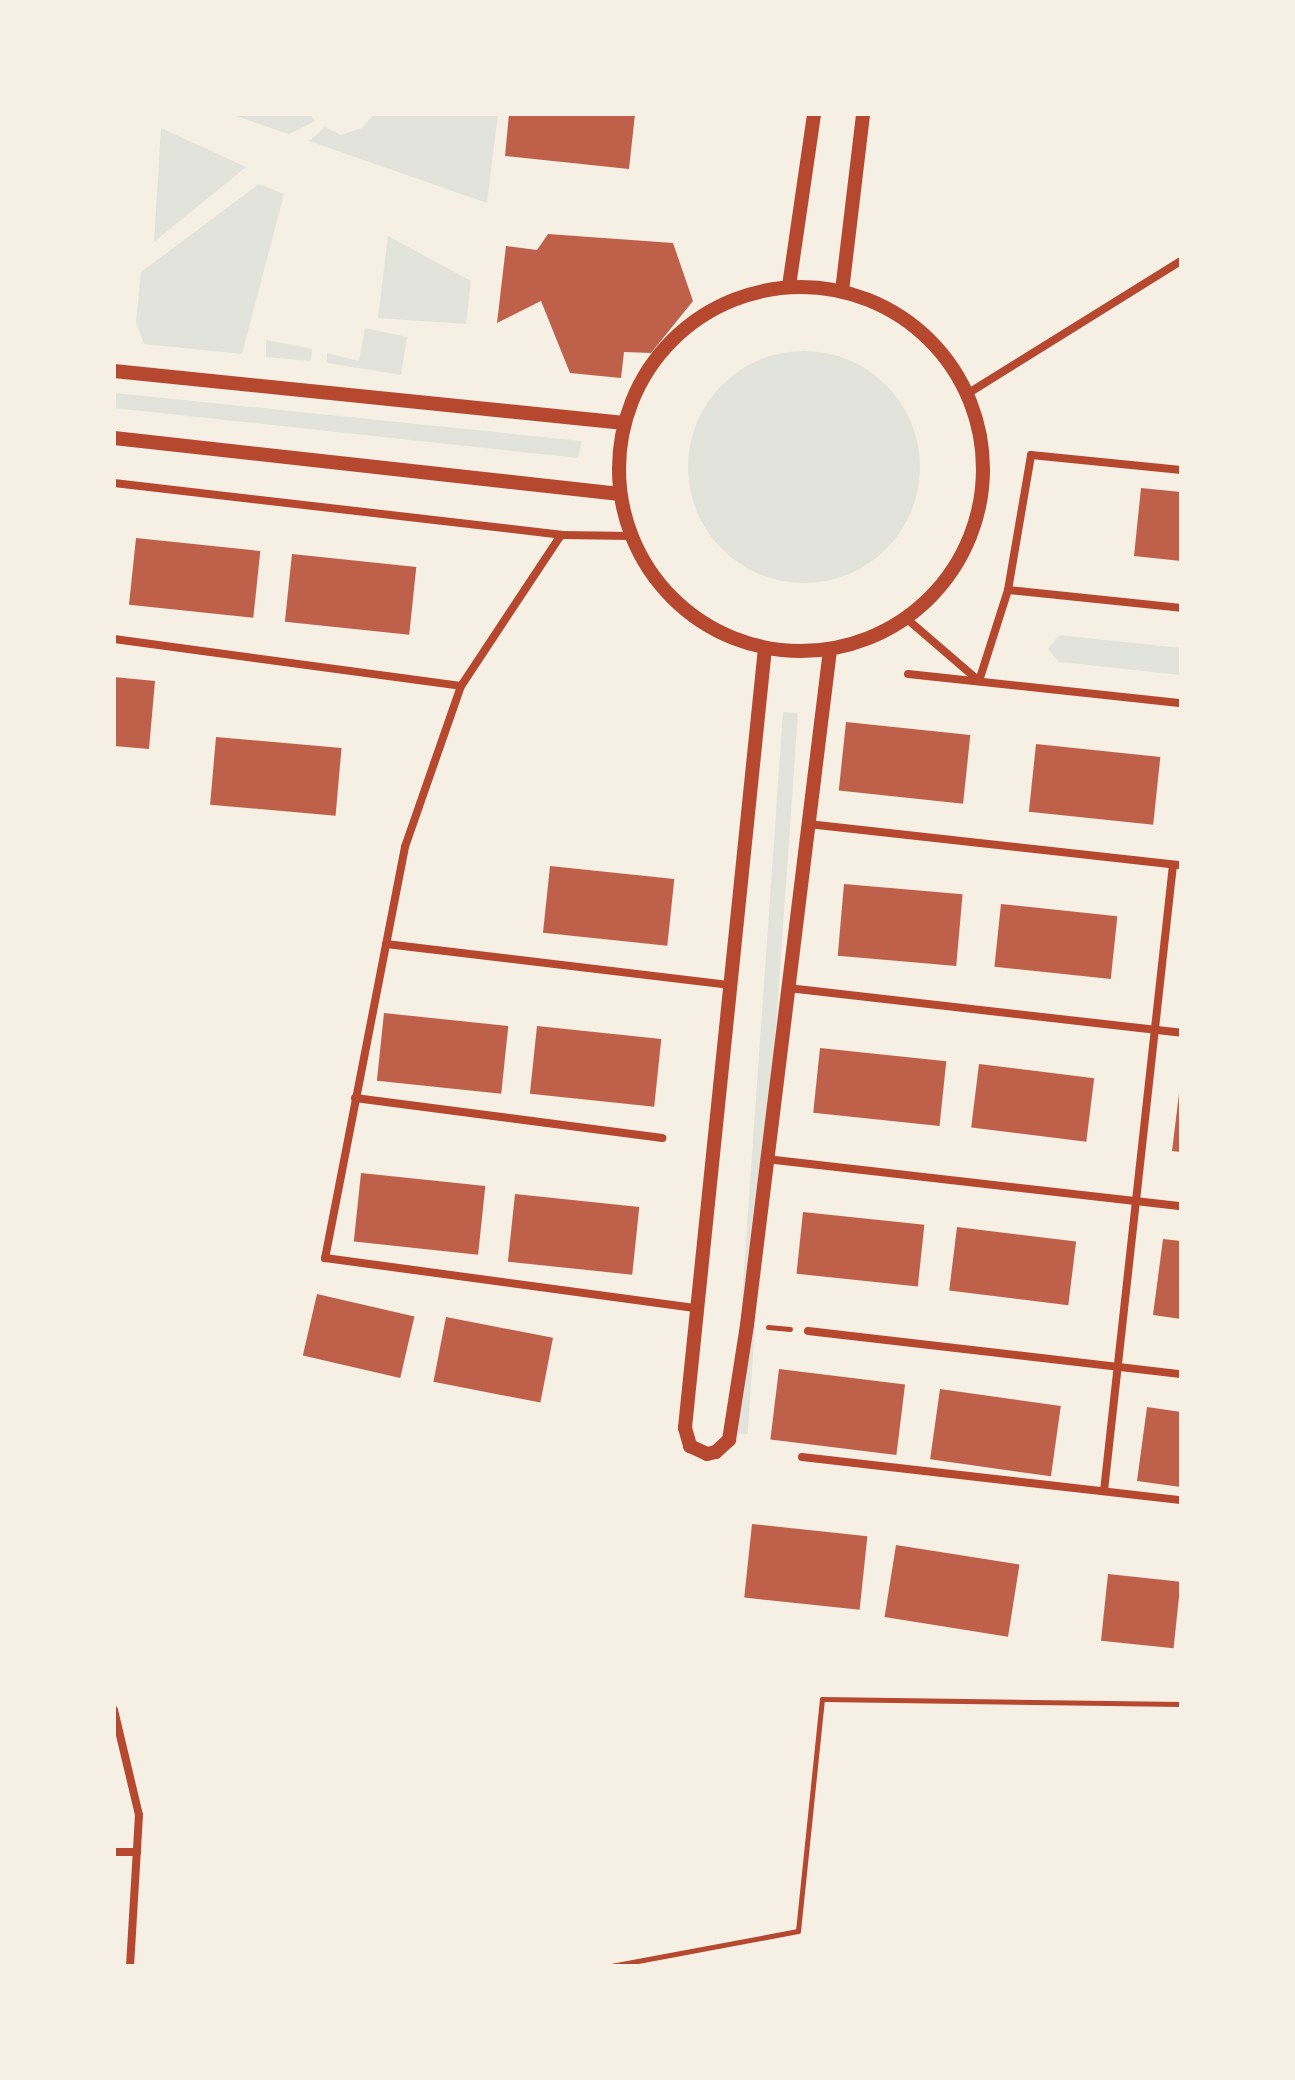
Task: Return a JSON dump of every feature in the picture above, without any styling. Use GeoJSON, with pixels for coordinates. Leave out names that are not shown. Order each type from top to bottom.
{"type":"FeatureCollection","features":[{"type":"Feature","properties":{"kind":"street"},"geometry":{"type":"LineString","coordinates":[[789,286],[814,114]]}},
{"type":"Feature","properties":{"kind":"street"},"geometry":{"type":"LineString","coordinates":[[842,291],[863,114]]}},
{"type":"Feature","properties":{"kind":"street"},"geometry":{"type":"LineString","coordinates":[[967,394],[1181,261]]}},
{"type":"Feature","properties":{"kind":"street"},"geometry":{"type":"LineString","coordinates":[[789,286],[842,291],[894,312],[937,347],[967,394],[982,442],[982,492],[970,541],[944,584],[907,619],[870,638],[830,650],[765,648],[722,633],[684,609],[653,576],[631,536],[620,494],[618,459],[624,423],[646,371],[684,328],[733,298],[789,286]]}},
{"type":"Feature","properties":{"kind":"street"},"geometry":{"type":"LineString","coordinates":[[114,371],[624,423]]}},
{"type":"Feature","properties":{"kind":"street"},"geometry":{"type":"LineString","coordinates":[[114,438],[620,494]]}},
{"type":"Feature","properties":{"kind":"street"},"geometry":{"type":"LineString","coordinates":[[979,681],[1008,590],[1031,455],[1181,470]]}},
{"type":"Feature","properties":{"kind":"street"},"geometry":{"type":"LineString","coordinates":[[114,483],[561,535],[631,536]]}},
{"type":"Feature","properties":{"kind":"street"},"geometry":{"type":"LineString","coordinates":[[561,535],[461,686],[405,847],[325,1258],[695,1308]]}},
{"type":"Feature","properties":{"kind":"street"},"geometry":{"type":"LineString","coordinates":[[1008,590],[1181,608]]}},
{"type":"Feature","properties":{"kind":"street"},"geometry":{"type":"LineString","coordinates":[[907,619],[979,681]]}},
{"type":"Feature","properties":{"kind":"street"},"geometry":{"type":"LineString","coordinates":[[114,639],[461,686]]}},
{"type":"Feature","properties":{"kind":"street"},"geometry":{"type":"LineString","coordinates":[[765,648],[685,1428],[690,1446],[698,1452],[716,1452],[729,1440],[747,1325],[830,650]]}},
{"type":"Feature","properties":{"kind":"street"},"geometry":{"type":"LineString","coordinates":[[908,674],[1181,703]]}},
{"type":"Feature","properties":{"kind":"street"},"geometry":{"type":"LineString","coordinates":[[808,824],[1177,865],[1155,1030],[1104,1491]]}},
{"type":"Feature","properties":{"kind":"street"},"geometry":{"type":"LineString","coordinates":[[386,944],[729,985]]}},
{"type":"Feature","properties":{"kind":"street"},"geometry":{"type":"LineString","coordinates":[[788,988],[1181,1033]]}},
{"type":"Feature","properties":{"kind":"street"},"geometry":{"type":"LineString","coordinates":[[355,1098],[662,1138]]}},
{"type":"Feature","properties":{"kind":"street"},"geometry":{"type":"LineString","coordinates":[[765,1159],[1181,1206]]}},
{"type":"Feature","properties":{"kind":"street"},"geometry":{"type":"LineString","coordinates":[[808,1331],[1181,1374]]}},
{"type":"Feature","properties":{"kind":"street"},"geometry":{"type":"LineString","coordinates":[[802,1457],[1181,1500]]}},
{"type":"Feature","properties":{"kind":"street"},"geometry":{"type":"LineString","coordinates":[[114,1710],[139,1815],[130,1966]]}},
{"type":"Feature","properties":{"kind":"street"},"geometry":{"type":"LineString","coordinates":[[114,1852],[137,1852]]}},
{"type":"Feature","properties":{"kind":"path"},"geometry":{"type":"LineString","coordinates":[[747,1325],[808,1331]]}},
{"type":"Feature","properties":{"kind":"path"},"geometry":{"type":"LineString","coordinates":[[611,1966],[798,1931],[822,1699],[1181,1704]]}},
{"type":"Feature","properties":{"kind":"shaded area"},"geometry":{"type":"Polygon","coordinates":[[[230,114],[310,114],[315,121],[289,134],[230,114]]]}},
{"type":"Feature","properties":{"kind":"shaded area"},"geometry":{"type":"Polygon","coordinates":[[[374,114],[498,114],[487,203],[309,141],[325,127],[341,135],[362,128],[374,114]]]}},
{"type":"Feature","properties":{"kind":"shaded area"},"geometry":{"type":"Polygon","coordinates":[[[161,128],[246,167],[154,242],[161,128]]]}},
{"type":"Feature","properties":{"kind":"shaded area"},"geometry":{"type":"Polygon","coordinates":[[[259,184],[284,194],[242,354],[144,344],[136,322],[141,272],[259,184]]]}},
{"type":"Feature","properties":{"kind":"shaded area"},"geometry":{"type":"Polygon","coordinates":[[[388,236],[471,281],[466,324],[378,318],[388,236]]]}},
{"type":"Feature","properties":{"kind":"shaded area"},"geometry":{"type":"Polygon","coordinates":[[[365,328],[407,337],[401,375],[327,363],[327,353],[359,361],[365,328]]]}},
{"type":"Feature","properties":{"kind":"shaded area"},"geometry":{"type":"Polygon","coordinates":[[[266,340],[312,349],[311,361],[266,357],[266,340]]]}},
{"type":"Feature","properties":{"kind":"shaded area"},"geometry":{"type":"Polygon","coordinates":[[[804,351],[827,353],[848,360],[886,385],[911,423],[918,444],[918,490],[911,511],[886,549],[848,574],[827,581],[804,583],[781,581],[760,574],[722,549],[697,511],[690,490],[688,467],[690,444],[697,423],[722,385],[760,360],[781,353],[804,351]]]}},
{"type":"Feature","properties":{"kind":"shaded area"},"geometry":{"type":"Polygon","coordinates":[[[114,393],[582,441],[578,458],[114,408],[114,393]]]}},
{"type":"Feature","properties":{"kind":"shaded area"},"geometry":{"type":"Polygon","coordinates":[[[1059,635],[1181,648],[1181,675],[1059,662],[1048,649],[1059,635]]]}},
{"type":"Feature","properties":{"kind":"shaded area"},"geometry":{"type":"Polygon","coordinates":[[[783,712],[798,713],[748,1434],[733,1433],[783,712]]]}},
{"type":"Feature","properties":{"kind":"building"},"geometry":{"type":"Polygon","coordinates":[[[509,114],[635,114],[629,169],[505,156],[509,114]]]}},
{"type":"Feature","properties":{"kind":"building"},"geometry":{"type":"Polygon","coordinates":[[[548,234],[673,243],[693,301],[651,353],[624,352],[621,378],[570,373],[541,301],[497,323],[506,246],[537,250],[548,234]]]}},
{"type":"Feature","properties":{"kind":"building"},"geometry":{"type":"Polygon","coordinates":[[[1141,488],[1181,492],[1181,561],[1134,556],[1141,488]]]}},
{"type":"Feature","properties":{"kind":"building"},"geometry":{"type":"Polygon","coordinates":[[[136,538],[260,551],[253,618],[129,605],[136,538]]]}},
{"type":"Feature","properties":{"kind":"building"},"geometry":{"type":"Polygon","coordinates":[[[292,554],[416,567],[409,635],[285,622],[292,554]]]}},
{"type":"Feature","properties":{"kind":"building"},"geometry":{"type":"Polygon","coordinates":[[[114,677],[155,681],[149,749],[114,746],[114,677]]]}},
{"type":"Feature","properties":{"kind":"building"},"geometry":{"type":"Polygon","coordinates":[[[846,722],[970,735],[963,804],[839,791],[846,722]]]}},
{"type":"Feature","properties":{"kind":"building"},"geometry":{"type":"Polygon","coordinates":[[[216,737],[342,748],[336,816],[210,805],[216,737]]]}},
{"type":"Feature","properties":{"kind":"building"},"geometry":{"type":"Polygon","coordinates":[[[1036,744],[1160,757],[1153,825],[1029,812],[1036,744]]]}},
{"type":"Feature","properties":{"kind":"building"},"geometry":{"type":"Polygon","coordinates":[[[550,866],[674,879],[667,946],[543,933],[550,866]]]}},
{"type":"Feature","properties":{"kind":"building"},"geometry":{"type":"Polygon","coordinates":[[[844,884],[963,894],[956,966],[838,956],[844,884]]]}},
{"type":"Feature","properties":{"kind":"building"},"geometry":{"type":"Polygon","coordinates":[[[1001,904],[1117,916],[1111,979],[994,967],[1001,904]]]}},
{"type":"Feature","properties":{"kind":"building"},"geometry":{"type":"Polygon","coordinates":[[[384,1013],[508,1026],[501,1094],[377,1081],[384,1013]]]}},
{"type":"Feature","properties":{"kind":"building"},"geometry":{"type":"Polygon","coordinates":[[[537,1026],[661,1039],[654,1107],[530,1094],[537,1026]]]}},
{"type":"Feature","properties":{"kind":"building"},"geometry":{"type":"Polygon","coordinates":[[[820,1048],[946,1061],[940,1126],[813,1113],[820,1048]]]}},
{"type":"Feature","properties":{"kind":"building"},"geometry":{"type":"Polygon","coordinates":[[[979,1064],[1094,1078],[1086,1142],[971,1128],[979,1064]]]}},
{"type":"Feature","properties":{"kind":"building"},"geometry":{"type":"Polygon","coordinates":[[[1181,1094],[1181,1152],[1172,1151],[1181,1094]]]}},
{"type":"Feature","properties":{"kind":"building"},"geometry":{"type":"Polygon","coordinates":[[[361,1173],[485,1186],[478,1255],[354,1242],[361,1173]]]}},
{"type":"Feature","properties":{"kind":"building"},"geometry":{"type":"Polygon","coordinates":[[[515,1194],[639,1207],[632,1275],[508,1262],[515,1194]]]}},
{"type":"Feature","properties":{"kind":"building"},"geometry":{"type":"Polygon","coordinates":[[[803,1212],[924,1225],[918,1286],[797,1274],[803,1212]]]}},
{"type":"Feature","properties":{"kind":"building"},"geometry":{"type":"Polygon","coordinates":[[[957,1227],[1076,1242],[1068,1305],[949,1291],[957,1227]]]}},
{"type":"Feature","properties":{"kind":"building"},"geometry":{"type":"Polygon","coordinates":[[[1163,1239],[1181,1241],[1181,1319],[1153,1315],[1163,1239]]]}},
{"type":"Feature","properties":{"kind":"building"},"geometry":{"type":"Polygon","coordinates":[[[317,1294],[414,1316],[400,1378],[303,1355],[317,1294]]]}},
{"type":"Feature","properties":{"kind":"building"},"geometry":{"type":"Polygon","coordinates":[[[446,1317],[553,1338],[540,1403],[433,1382],[446,1317]]]}},
{"type":"Feature","properties":{"kind":"building"},"geometry":{"type":"Polygon","coordinates":[[[779,1369],[905,1384],[896,1455],[770,1439],[779,1369]]]}},
{"type":"Feature","properties":{"kind":"building"},"geometry":{"type":"Polygon","coordinates":[[[940,1389],[1061,1406],[1051,1476],[930,1459],[940,1389]]]}},
{"type":"Feature","properties":{"kind":"building"},"geometry":{"type":"Polygon","coordinates":[[[1147,1407],[1181,1412],[1181,1487],[1137,1481],[1147,1407]]]}},
{"type":"Feature","properties":{"kind":"building"},"geometry":{"type":"Polygon","coordinates":[[[752,1524],[867,1536],[860,1610],[744,1598],[752,1524]]]}},
{"type":"Feature","properties":{"kind":"building"},"geometry":{"type":"Polygon","coordinates":[[[896,1545],[1019,1565],[1008,1637],[885,1617],[896,1545]]]}},
{"type":"Feature","properties":{"kind":"building"},"geometry":{"type":"Polygon","coordinates":[[[1108,1574],[1181,1582],[1174,1648],[1101,1641],[1108,1574]]]}}]}
